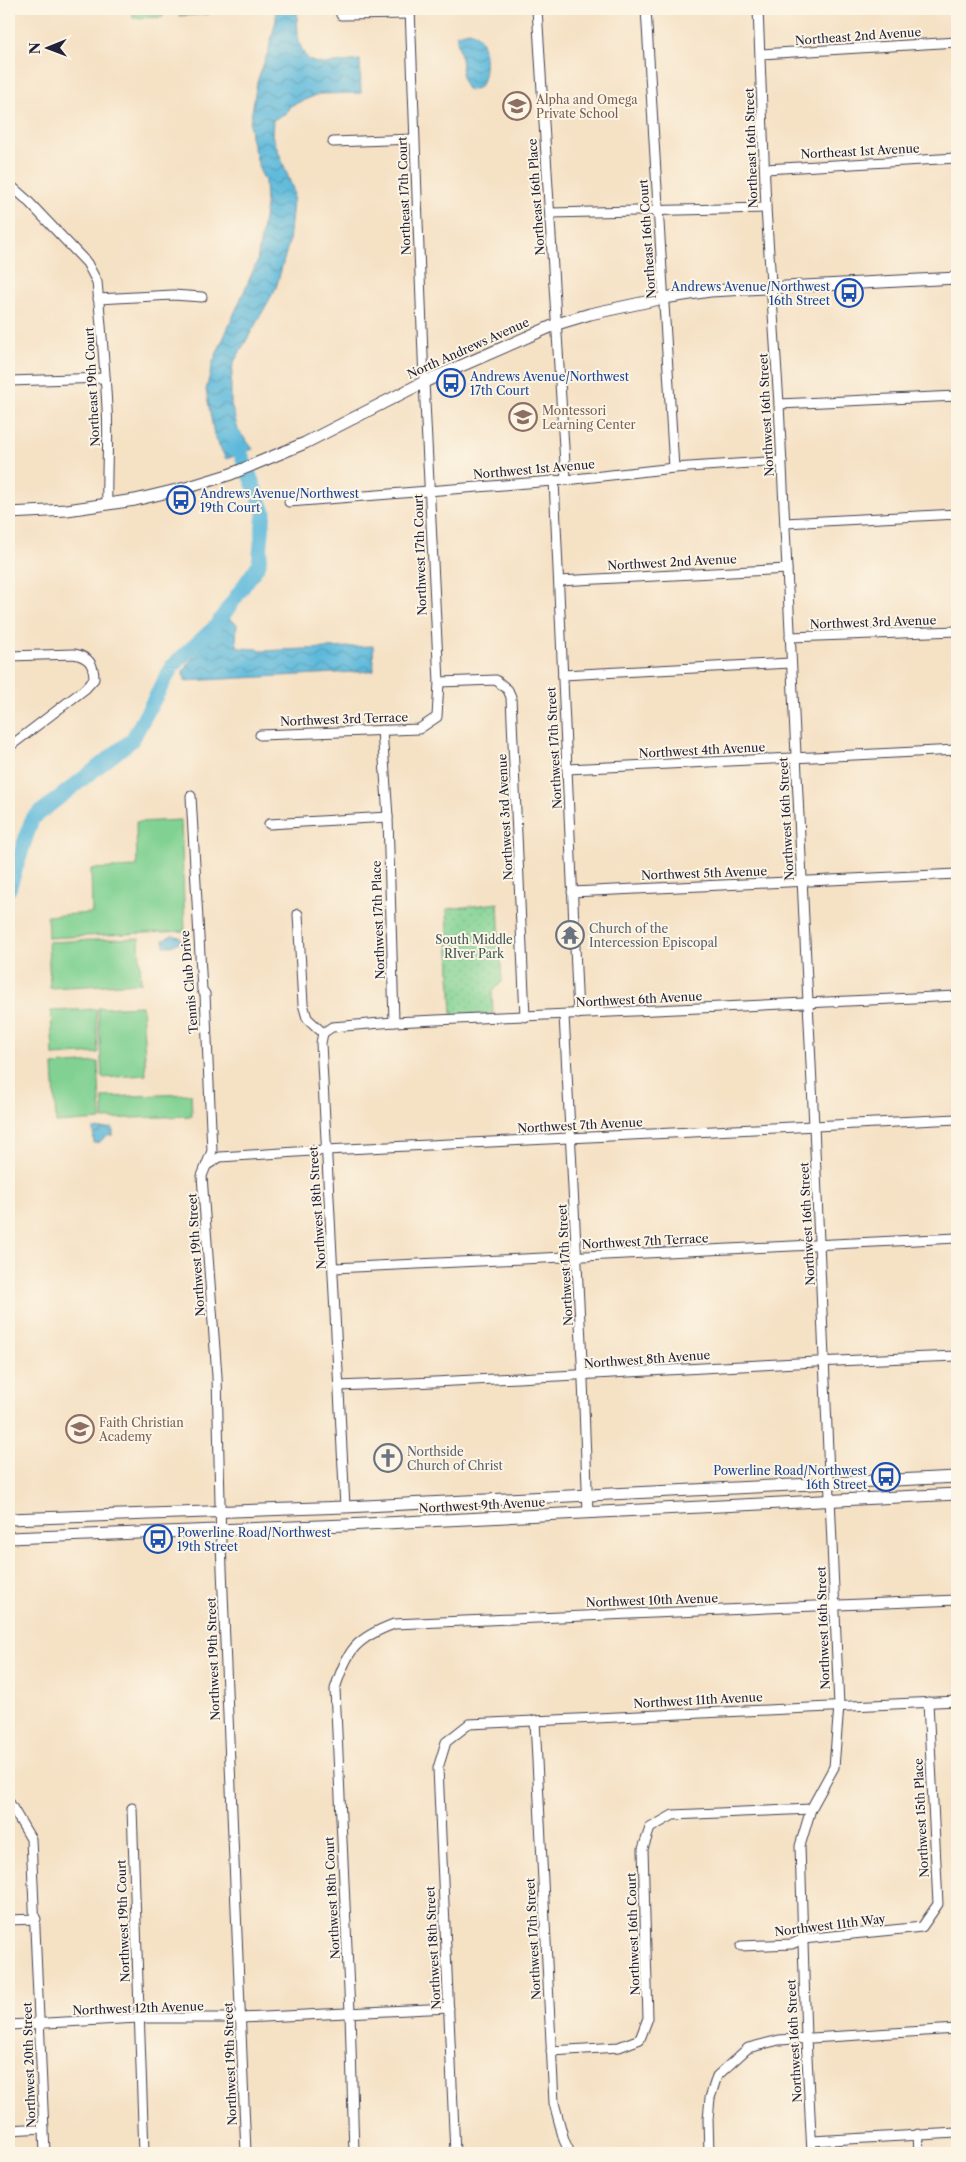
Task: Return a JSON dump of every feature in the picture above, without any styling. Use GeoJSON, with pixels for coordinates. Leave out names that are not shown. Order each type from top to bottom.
{"type":"FeatureCollection","features":[{"type":"Feature","properties":{"kind":"main road","name":"North Andrews Avenue"},"geometry":{"type":"LineString","coordinates":[[9,513],[67,510],[107,504],[189,487],[231,474],[305,443],[424,382],[557,324],[664,298],[710,291],[770,286],[957,278]]}},
{"type":"Feature","properties":{"kind":"main road","name":"Northwest 9th Avenue"},"geometry":{"type":"LineString","coordinates":[[9,1519],[345,1507],[957,1477]]}},
{"type":"Feature","properties":{"kind":"main road","name":"Northwest 9th Avenue"},"geometry":{"type":"LineString","coordinates":[[9,1538],[588,1513],[957,1494]]}},
{"type":"Feature","properties":{"kind":"street","name":"Northeast 16th Place"},"geometry":{"type":"LineString","coordinates":[[537,9],[557,324]]}},
{"type":"Feature","properties":{"kind":"street","name":"Northeast 16th Court"},"geometry":{"type":"LineString","coordinates":[[646,9],[674,468]]}},
{"type":"Feature","properties":{"kind":"street","name":"Northeast 16th Street"},"geometry":{"type":"LineString","coordinates":[[758,9],[770,286]]}},
{"type":"Feature","properties":{"kind":"street"},"geometry":{"type":"LineString","coordinates":[[341,15],[410,12]]}},
{"type":"Feature","properties":{"kind":"street","name":"Northeast 17th Court"},"geometry":{"type":"LineString","coordinates":[[410,12],[424,382]]}},
{"type":"Feature","properties":{"kind":"street","name":"Northeast 2nd Avenue"},"geometry":{"type":"LineString","coordinates":[[760,54],[957,42]]}},
{"type":"Feature","properties":{"kind":"street"},"geometry":{"type":"LineString","coordinates":[[333,142],[414,139]]}},
{"type":"Feature","properties":{"kind":"street","name":"Northeast 1st Avenue"},"geometry":{"type":"LineString","coordinates":[[765,169],[957,158]]}},
{"type":"Feature","properties":{"kind":"street","name":"Northeast 19th Court"},"geometry":{"type":"LineString","coordinates":[[9,184],[26,199],[92,270],[97,282],[107,409],[107,504]]}},
{"type":"Feature","properties":{"kind":"street"},"geometry":{"type":"LineString","coordinates":[[550,213],[766,208]]}},
{"type":"Feature","properties":{"kind":"street","name":"Northwest 16th Street"},"geometry":{"type":"LineString","coordinates":[[770,286],[779,404],[803,882],[807,1003],[826,1360],[839,1706],[834,1766],[811,1809],[800,1846],[806,2038],[812,2153]]}},
{"type":"Feature","properties":{"kind":"street"},"geometry":{"type":"LineString","coordinates":[[98,298],[174,295],[202,297]]}},
{"type":"Feature","properties":{"kind":"street"},"geometry":{"type":"LineString","coordinates":[[557,324],[566,480]]}},
{"type":"Feature","properties":{"kind":"street"},"geometry":{"type":"LineString","coordinates":[[9,381],[105,378]]}},
{"type":"Feature","properties":{"kind":"street","name":"Northwest 17th Court"},"geometry":{"type":"LineString","coordinates":[[424,382],[439,682],[437,717],[429,724]]}},
{"type":"Feature","properties":{"kind":"street"},"geometry":{"type":"LineString","coordinates":[[779,404],[957,396]]}},
{"type":"Feature","properties":{"kind":"street","name":"Northwest 1st Avenue"},"geometry":{"type":"LineString","coordinates":[[289,502],[566,480],[674,468],[782,461]]}},
{"type":"Feature","properties":{"kind":"street","name":"Northwest 17th Street"},"geometry":{"type":"LineString","coordinates":[[554,480],[578,1014]]}},
{"type":"Feature","properties":{"kind":"street"},"geometry":{"type":"LineString","coordinates":[[785,523],[957,514]]}},
{"type":"Feature","properties":{"kind":"street","name":"Northwest 2nd Avenue"},"geometry":{"type":"LineString","coordinates":[[559,581],[787,568]]}},
{"type":"Feature","properties":{"kind":"street","name":"Northwest 3rd Avenue"},"geometry":{"type":"LineString","coordinates":[[790,638],[957,631]]}},
{"type":"Feature","properties":{"kind":"street"},"geometry":{"type":"LineString","coordinates":[[9,656],[74,654],[84,656],[92,664],[94,679],[85,689],[9,747]]}},
{"type":"Feature","properties":{"kind":"street"},"geometry":{"type":"LineString","coordinates":[[563,675],[791,663]]}},
{"type":"Feature","properties":{"kind":"street","name":"Northwest 3rd Avenue"},"geometry":{"type":"LineString","coordinates":[[439,682],[496,680],[508,690],[511,697],[525,1017]]}},
{"type":"Feature","properties":{"kind":"street","name":"Northwest 3rd Terrace"},"geometry":{"type":"LineString","coordinates":[[260,735],[419,729],[429,724]]}},
{"type":"Feature","properties":{"kind":"street","name":"Northwest 17th Place"},"geometry":{"type":"LineString","coordinates":[[382,730],[388,817],[394,1022]]}},
{"type":"Feature","properties":{"kind":"street","name":"Northwest 4th Avenue"},"geometry":{"type":"LineString","coordinates":[[567,769],[957,750]]}},
{"type":"Feature","properties":{"kind":"street","name":"Tennis Club Drive"},"geometry":{"type":"LineString","coordinates":[[191,796],[197,924],[202,990],[205,994],[212,1151],[207,1165]]}},
{"type":"Feature","properties":{"kind":"street"},"geometry":{"type":"LineString","coordinates":[[269,824],[388,817]]}},
{"type":"Feature","properties":{"kind":"street","name":"Northwest 5th Avenue"},"geometry":{"type":"LineString","coordinates":[[572,892],[957,874]]}},
{"type":"Feature","properties":{"kind":"street"},"geometry":{"type":"LineString","coordinates":[[298,914],[303,1004],[307,1018],[323,1033]]}},
{"type":"Feature","properties":{"kind":"street","name":"Northwest 6th Avenue"},"geometry":{"type":"LineString","coordinates":[[323,1033],[332,1028],[394,1022],[957,996]]}},
{"type":"Feature","properties":{"kind":"street","name":"Northwest 17th Street"},"geometry":{"type":"LineString","coordinates":[[564,1015],[583,1376],[588,1513]]}},
{"type":"Feature","properties":{"kind":"street","name":"Northwest 18th Street"},"geometry":{"type":"LineString","coordinates":[[323,1033],[321,1043],[345,1507]]}},
{"type":"Feature","properties":{"kind":"street","name":"Northwest 7th Avenue"},"geometry":{"type":"LineString","coordinates":[[207,1165],[220,1156],[957,1119]]}},
{"type":"Feature","properties":{"kind":"street","name":"Northwest 19th Street"},"geometry":{"type":"LineString","coordinates":[[207,1165],[202,1176],[217,1376],[220,1512],[246,2153]]}},
{"type":"Feature","properties":{"kind":"street","name":"Northwest 7th Terrace"},"geometry":{"type":"LineString","coordinates":[[334,1268],[957,1238]]}},
{"type":"Feature","properties":{"kind":"street","name":"Northwest 8th Avenue"},"geometry":{"type":"LineString","coordinates":[[339,1386],[583,1376],[826,1360],[957,1356]]}},
{"type":"Feature","properties":{"kind":"street","name":"Northwest 10th Avenue"},"geometry":{"type":"LineString","coordinates":[[354,1646],[372,1632],[394,1624],[957,1600]]}},
{"type":"Feature","properties":{"kind":"street","name":"Northwest 18th Court"},"geometry":{"type":"LineString","coordinates":[[354,1646],[343,1663],[335,1689],[350,2012],[354,2153]]}},
{"type":"Feature","properties":{"kind":"street","name":"Northwest 11th Avenue"},"geometry":{"type":"LineString","coordinates":[[446,1742],[469,1724],[957,1701]]}},
{"type":"Feature","properties":{"kind":"street","name":"Northwest 15th Place"},"geometry":{"type":"LineString","coordinates":[[922,1927],[938,1904],[928,1702]]}},
{"type":"Feature","properties":{"kind":"street","name":"Northwest 17th Street"},"geometry":{"type":"LineString","coordinates":[[535,1720],[554,2103],[564,2140],[570,2153]]}},
{"type":"Feature","properties":{"kind":"street","name":"Northwest 18th Street"},"geometry":{"type":"LineString","coordinates":[[446,1742],[438,1768],[455,2153]]}},
{"type":"Feature","properties":{"kind":"street","name":"Northwest 20th Street"},"geometry":{"type":"LineString","coordinates":[[9,1802],[31,1839],[45,2153]]}},
{"type":"Feature","properties":{"kind":"street","name":"Northwest 19th Court"},"geometry":{"type":"LineString","coordinates":[[132,1808],[144,2153]]}},
{"type":"Feature","properties":{"kind":"street","name":"Northwest 16th Court"},"geometry":{"type":"LineString","coordinates":[[550,2051],[619,2047],[640,2039],[648,2018],[642,1849],[650,1828],[673,1815],[811,1809]]}},
{"type":"Feature","properties":{"kind":"street"},"geometry":{"type":"LineString","coordinates":[[9,1920],[36,1919]]}},
{"type":"Feature","properties":{"kind":"street","name":"Northwest 11th Way"},"geometry":{"type":"LineString","coordinates":[[741,1946],[792,1944],[803,1939],[922,1927]]}},
{"type":"Feature","properties":{"kind":"street","name":"Northwest 12th Avenue"},"geometry":{"type":"LineString","coordinates":[[9,2024],[139,2018],[241,2018],[449,2008]]}},
{"type":"Feature","properties":{"kind":"street"},"geometry":{"type":"LineString","coordinates":[[709,2153],[708,2119],[710,2098],[717,2076],[748,2048],[779,2040],[957,2029]]}},
{"type":"Feature","properties":{"kind":"street"},"geometry":{"type":"LineString","coordinates":[[9,2130],[44,2128]]}},
{"type":"Feature","properties":{"kind":"street"},"geometry":{"type":"LineString","coordinates":[[812,2141],[957,2133]]}},
{"type":"Feature","properties":{"kind":"street"},"geometry":{"type":"LineString","coordinates":[[918,2134],[919,2153]]}},
{"type":"Feature","properties":{"kind":"green space"},"geometry":{"type":"Polygon","coordinates":[[[133,9],[163,9],[163,17],[133,18],[133,9]]]}},
{"type":"Feature","properties":{"kind":"green space"},"geometry":{"type":"Polygon","coordinates":[[[179,9],[209,9],[209,14],[179,16],[179,9]]]}},
{"type":"Feature","properties":{"kind":"green space"},"geometry":{"type":"Polygon","coordinates":[[[181,820],[185,931],[48,938],[47,916],[92,913],[91,869],[137,867],[136,822],[181,820]]]}},
{"type":"Feature","properties":{"kind":"green space","name":"South Middle RIver Park"},"geometry":{"type":"Polygon","coordinates":[[[498,903],[502,982],[492,991],[493,1014],[452,1016],[447,909],[498,903]]]}},
{"type":"Feature","properties":{"kind":"green space"},"geometry":{"type":"Polygon","coordinates":[[[139,938],[141,983],[50,988],[48,942],[139,938]]]}},
{"type":"Feature","properties":{"kind":"green space"},"geometry":{"type":"Polygon","coordinates":[[[142,1006],[146,1075],[102,1078],[98,1008],[142,1006]]]}},
{"type":"Feature","properties":{"kind":"green space"},"geometry":{"type":"Polygon","coordinates":[[[96,1009],[98,1053],[53,1056],[51,1011],[96,1009]]]}},
{"type":"Feature","properties":{"kind":"green space"},"geometry":{"type":"Polygon","coordinates":[[[98,1062],[101,1120],[56,1123],[53,1065],[98,1062]]]}},
{"type":"Feature","properties":{"kind":"green space"},"geometry":{"type":"Polygon","coordinates":[[[191,1094],[192,1116],[103,1119],[103,1097],[191,1094]]]}},
{"type":"Feature","properties":{"kind":"water"},"geometry":{"type":"Polygon","coordinates":[[[276,9],[297,9],[301,48],[310,60],[327,64],[360,60],[361,93],[319,94],[290,106],[286,113],[273,120],[272,135],[294,192],[289,242],[276,288],[233,364],[231,404],[238,430],[253,449],[226,459],[214,435],[206,390],[213,362],[257,262],[266,206],[265,181],[260,171],[251,137],[250,124],[257,82],[268,52],[276,20],[276,9]]]}},
{"type":"Feature","properties":{"kind":"water"},"geometry":{"type":"Polygon","coordinates":[[[469,31],[476,34],[480,39],[485,55],[483,81],[480,87],[471,90],[467,89],[463,81],[457,37],[457,34],[469,31]]]}},
{"type":"Feature","properties":{"kind":"water"},"geometry":{"type":"Polygon","coordinates":[[[230,619],[237,624],[236,642],[239,648],[259,649],[259,651],[373,646],[374,671],[185,681],[183,672],[191,660],[230,619]]]}},
{"type":"Feature","properties":{"kind":"water"},"geometry":{"type":"Polygon","coordinates":[[[172,935],[180,937],[181,941],[172,946],[164,946],[163,940],[172,935]]]}},
{"type":"Feature","properties":{"kind":"water"},"geometry":{"type":"Polygon","coordinates":[[[113,1128],[113,1135],[106,1136],[100,1142],[94,1143],[93,1129],[113,1128]]]}},
{"type":"Feature","properties":{"kind":"waterway"},"geometry":{"type":"LineString","coordinates":[[9,889],[32,819],[132,740],[173,665],[215,627],[259,564],[264,512],[234,436]]}},
{"type":"Feature","properties":{"kind":"place","name":"Alpha and Omega Private School"},"geometry":{"type":"Point","coordinates":[517,106]}},
{"type":"Feature","properties":{"kind":"place","name":"Andrews Avenue/Northwest 16th Street"},"geometry":{"type":"Point","coordinates":[849,293]}},
{"type":"Feature","properties":{"kind":"place","name":"Andrews Avenue/Northwest 17th Court"},"geometry":{"type":"Point","coordinates":[451,383]}},
{"type":"Feature","properties":{"kind":"place","name":"Montessori Learning Center"},"geometry":{"type":"Point","coordinates":[523,417]}},
{"type":"Feature","properties":{"kind":"place","name":"Andrews Avenue/Northwest 19th Court"},"geometry":{"type":"Point","coordinates":[181,500]}},
{"type":"Feature","properties":{"kind":"place","name":"Church of the Intercession Episcopal"},"geometry":{"type":"Point","coordinates":[570,935]}},
{"type":"Feature","properties":{"kind":"place","name":"Faith Christian Academy"},"geometry":{"type":"Point","coordinates":[80,1429]}},
{"type":"Feature","properties":{"kind":"place","name":"Northside Church of Christ"},"geometry":{"type":"Point","coordinates":[388,1458]}},
{"type":"Feature","properties":{"kind":"place","name":"Powerline Road/Northwest 16th Street"},"geometry":{"type":"Point","coordinates":[886,1477]}},
{"type":"Feature","properties":{"kind":"place","name":"Powerline Road/Northwest 19th Street"},"geometry":{"type":"Point","coordinates":[158,1539]}}]}
